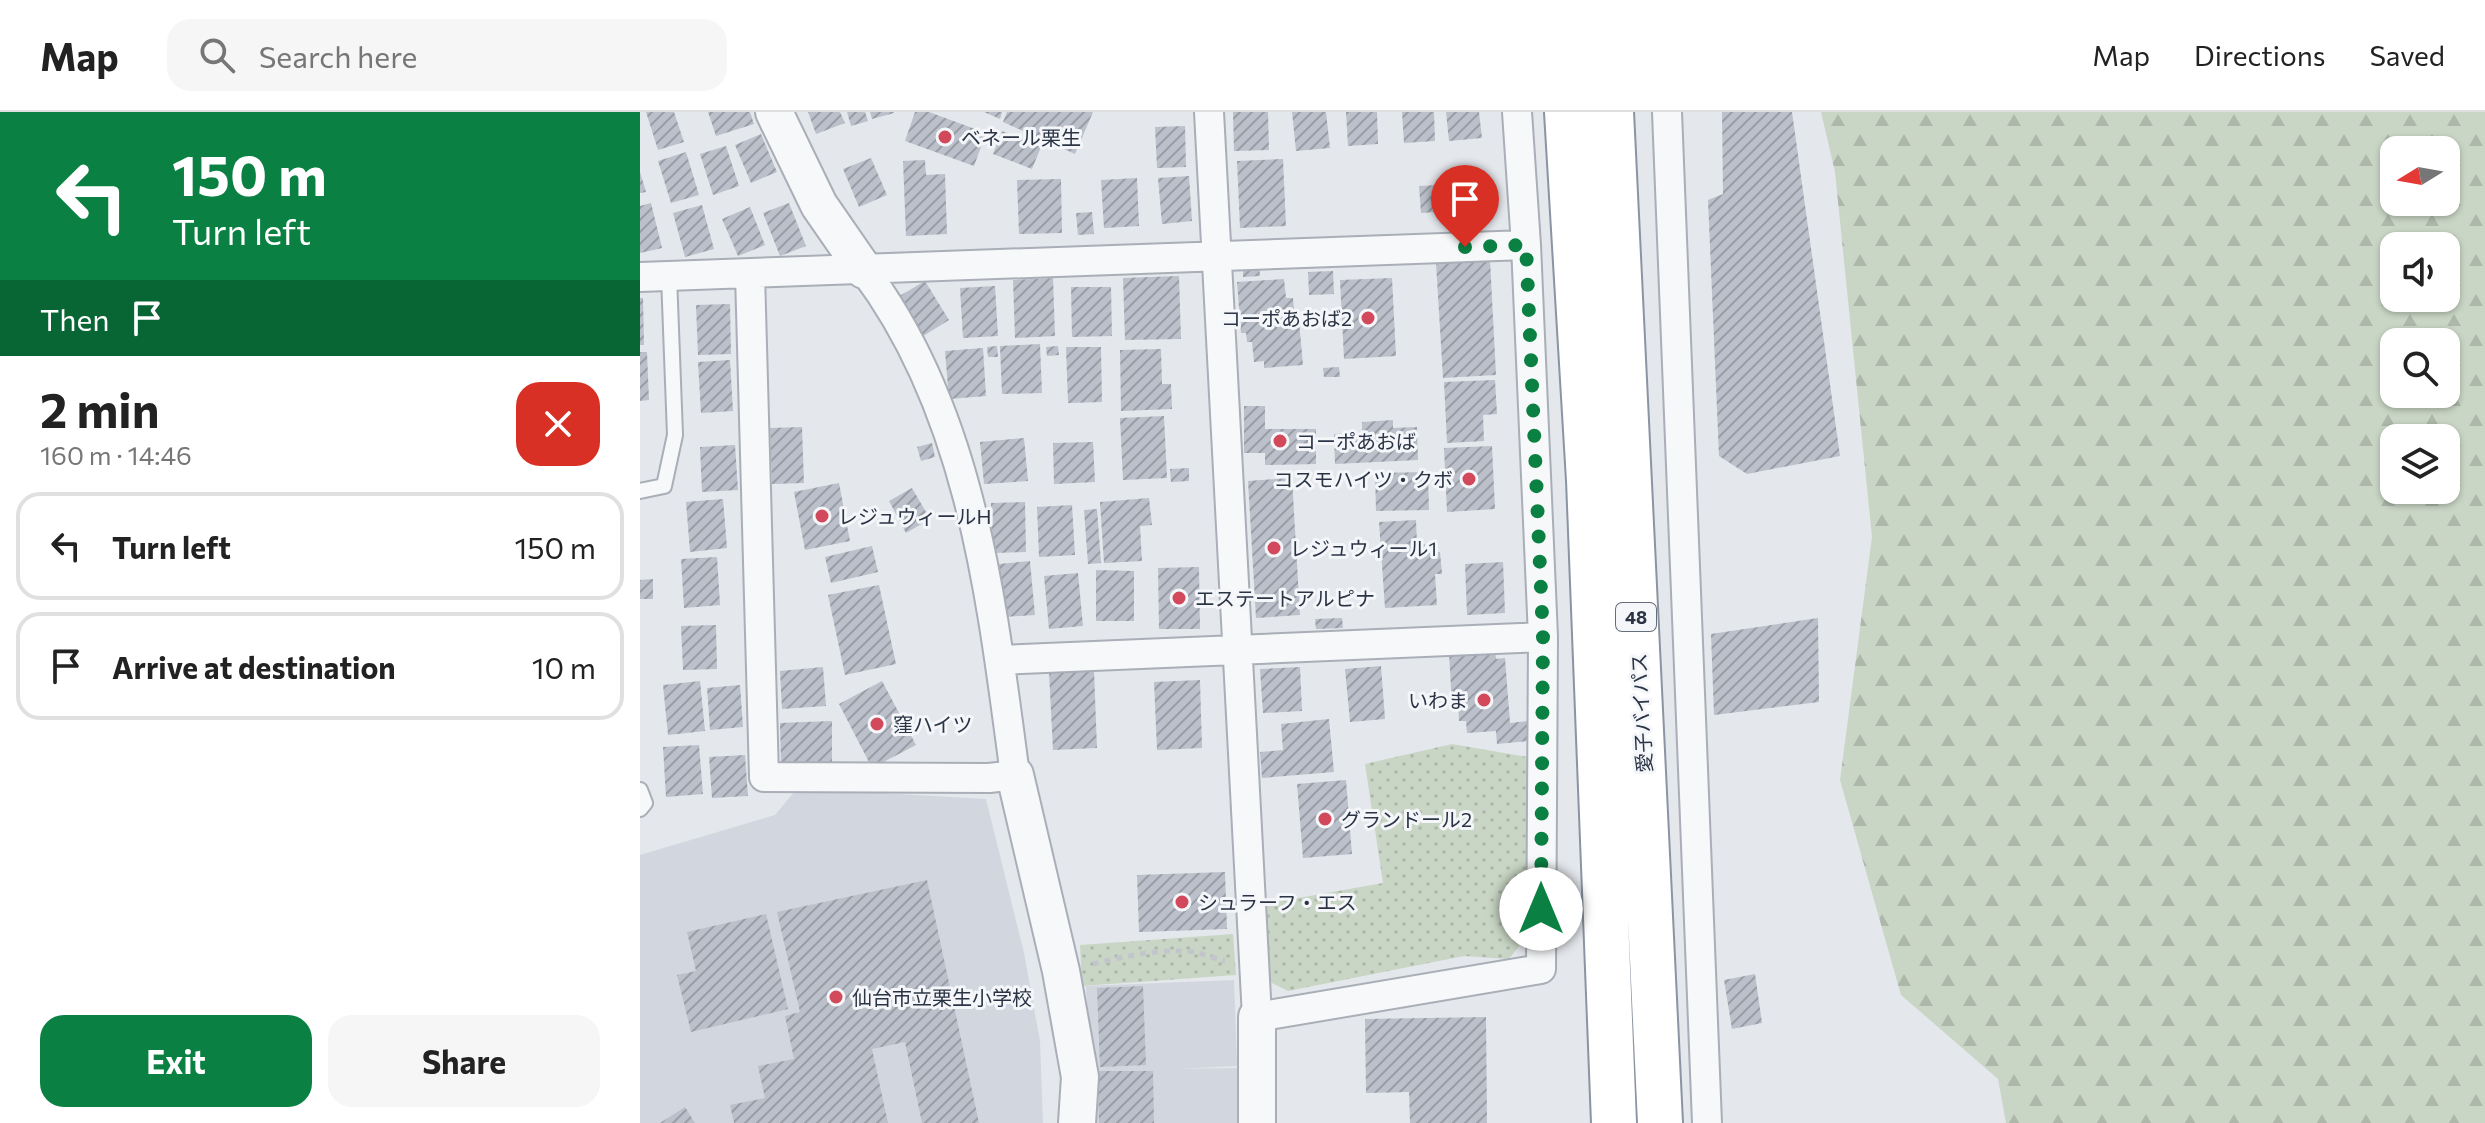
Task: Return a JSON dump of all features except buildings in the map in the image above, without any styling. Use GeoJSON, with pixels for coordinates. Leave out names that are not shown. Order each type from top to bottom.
{"type":"FeatureCollection","features":[{"type":"Feature","properties":{"kind":"highway","name":"愛子バイパス"},"geometry":{"type":"LineString","coordinates":[[1567,112],[1589,480],[1614,1123]]}},
{"type":"Feature","properties":{"kind":"highway","name":"愛子バイパス"},"geometry":{"type":"LineString","coordinates":[[1611,112],[1660,1123]]}},
{"type":"Feature","properties":{"kind":"street"},"geometry":{"type":"LineString","coordinates":[[774,112],[819,205],[905,329],[951,440],[987,578],[1015,775],[1061,971],[1080,1077],[1077,1123]]}},
{"type":"Feature","properties":{"kind":"street"},"geometry":{"type":"LineString","coordinates":[[1209,112],[1257,1017],[1257,1123]]}},
{"type":"Feature","properties":{"kind":"street"},"geometry":{"type":"LineString","coordinates":[[1257,1017],[1541,969],[1543,637],[1526,245],[1517,112]]}},
{"type":"Feature","properties":{"kind":"street"},"geometry":{"type":"LineString","coordinates":[[1667,112],[1707,1123]]}},
{"type":"Feature","properties":{"kind":"street"},"geometry":{"type":"LineString","coordinates":[[640,277],[1526,245]]}},
{"type":"Feature","properties":{"kind":"street"},"geometry":{"type":"LineString","coordinates":[[750,274],[764,777],[989,778],[1015,775]]}},
{"type":"Feature","properties":{"kind":"street"},"geometry":{"type":"LineString","coordinates":[[1000,660],[1543,637]]}},
{"type":"Feature","properties":{"kind":"lane"},"geometry":{"type":"LineString","coordinates":[[640,491],[664,486],[675,435],[669,276]]}},
{"type":"Feature","properties":{"kind":"lane"},"geometry":{"type":"LineString","coordinates":[[640,790],[645,803],[640,809]]}},
{"type":"Feature","properties":{"kind":"path"},"geometry":{"type":"LineString","coordinates":[[1061,971],[1122,957],[1177,952],[1196,952],[1227,962],[1254,961]]}},
{"type":"Feature","properties":{"kind":"shaded area","name":"仙台市立栗生小学校"},"geometry":{"type":"Polygon","coordinates":[[[795,791],[986,799],[1024,953],[1040,1041],[1043,1123],[640,1123],[640,855],[775,815],[795,791]]]}},
{"type":"Feature","properties":{"kind":"shaded area"},"geometry":{"type":"Polygon","coordinates":[[[1234,980],[1237,1066],[1177,1069],[1238,1068],[1239,1123],[1092,1123],[1086,986],[1234,980]]]}},
{"type":"Feature","properties":{"kind":"green space"},"geometry":{"type":"Polygon","coordinates":[[[1821,112],[2485,112],[2485,1123],[2006,1123],[1998,1079],[1901,995],[1840,780],[1872,537],[1835,172],[1821,112]]]}},
{"type":"Feature","properties":{"kind":"green space"},"geometry":{"type":"Polygon","coordinates":[[[1452,744],[1528,757],[1531,931],[1509,959],[1464,956],[1288,991],[1268,981],[1264,904],[1383,883],[1365,764],[1452,744]]]}},
{"type":"Feature","properties":{"kind":"green space"},"geometry":{"type":"Polygon","coordinates":[[[1233,934],[1236,975],[1082,986],[1080,945],[1233,934]]]}},
{"type":"Feature","properties":{"kind":"place","name":"ベネール栗生"},"geometry":{"type":"Point","coordinates":[945,137]}},
{"type":"Feature","properties":{"kind":"place","name":"コーポあおば2"},"geometry":{"type":"Point","coordinates":[1368,318]}},
{"type":"Feature","properties":{"kind":"place","name":"コーポあおば"},"geometry":{"type":"Point","coordinates":[1280,441]}},
{"type":"Feature","properties":{"kind":"place","name":"コスモハイツ・クボ"},"geometry":{"type":"Point","coordinates":[1469,479]}},
{"type":"Feature","properties":{"kind":"place","name":"レジュウィールH"},"geometry":{"type":"Point","coordinates":[822,516]}},
{"type":"Feature","properties":{"kind":"place","name":"レジュウィール1"},"geometry":{"type":"Point","coordinates":[1274,548]}},
{"type":"Feature","properties":{"kind":"place","name":"エステートアルピナ"},"geometry":{"type":"Point","coordinates":[1179,598]}},
{"type":"Feature","properties":{"kind":"place","name":"いわま"},"geometry":{"type":"Point","coordinates":[1484,700]}},
{"type":"Feature","properties":{"kind":"place","name":"窪ハイツ"},"geometry":{"type":"Point","coordinates":[877,724]}},
{"type":"Feature","properties":{"kind":"place","name":"グランドール2"},"geometry":{"type":"Point","coordinates":[1325,819]}},
{"type":"Feature","properties":{"kind":"place","name":"シュラーフ・エス"},"geometry":{"type":"Point","coordinates":[1182,902]}},
{"type":"Feature","properties":{"kind":"place","name":"仙台市立栗生小学校"},"geometry":{"type":"Point","coordinates":[836,997]}},
{"type":"Feature","properties":{"kind":"route"},"geometry":{"type":"LineString","coordinates":[[1465,247],[1526,245],[1543,637],[1541,909]]}}]}
